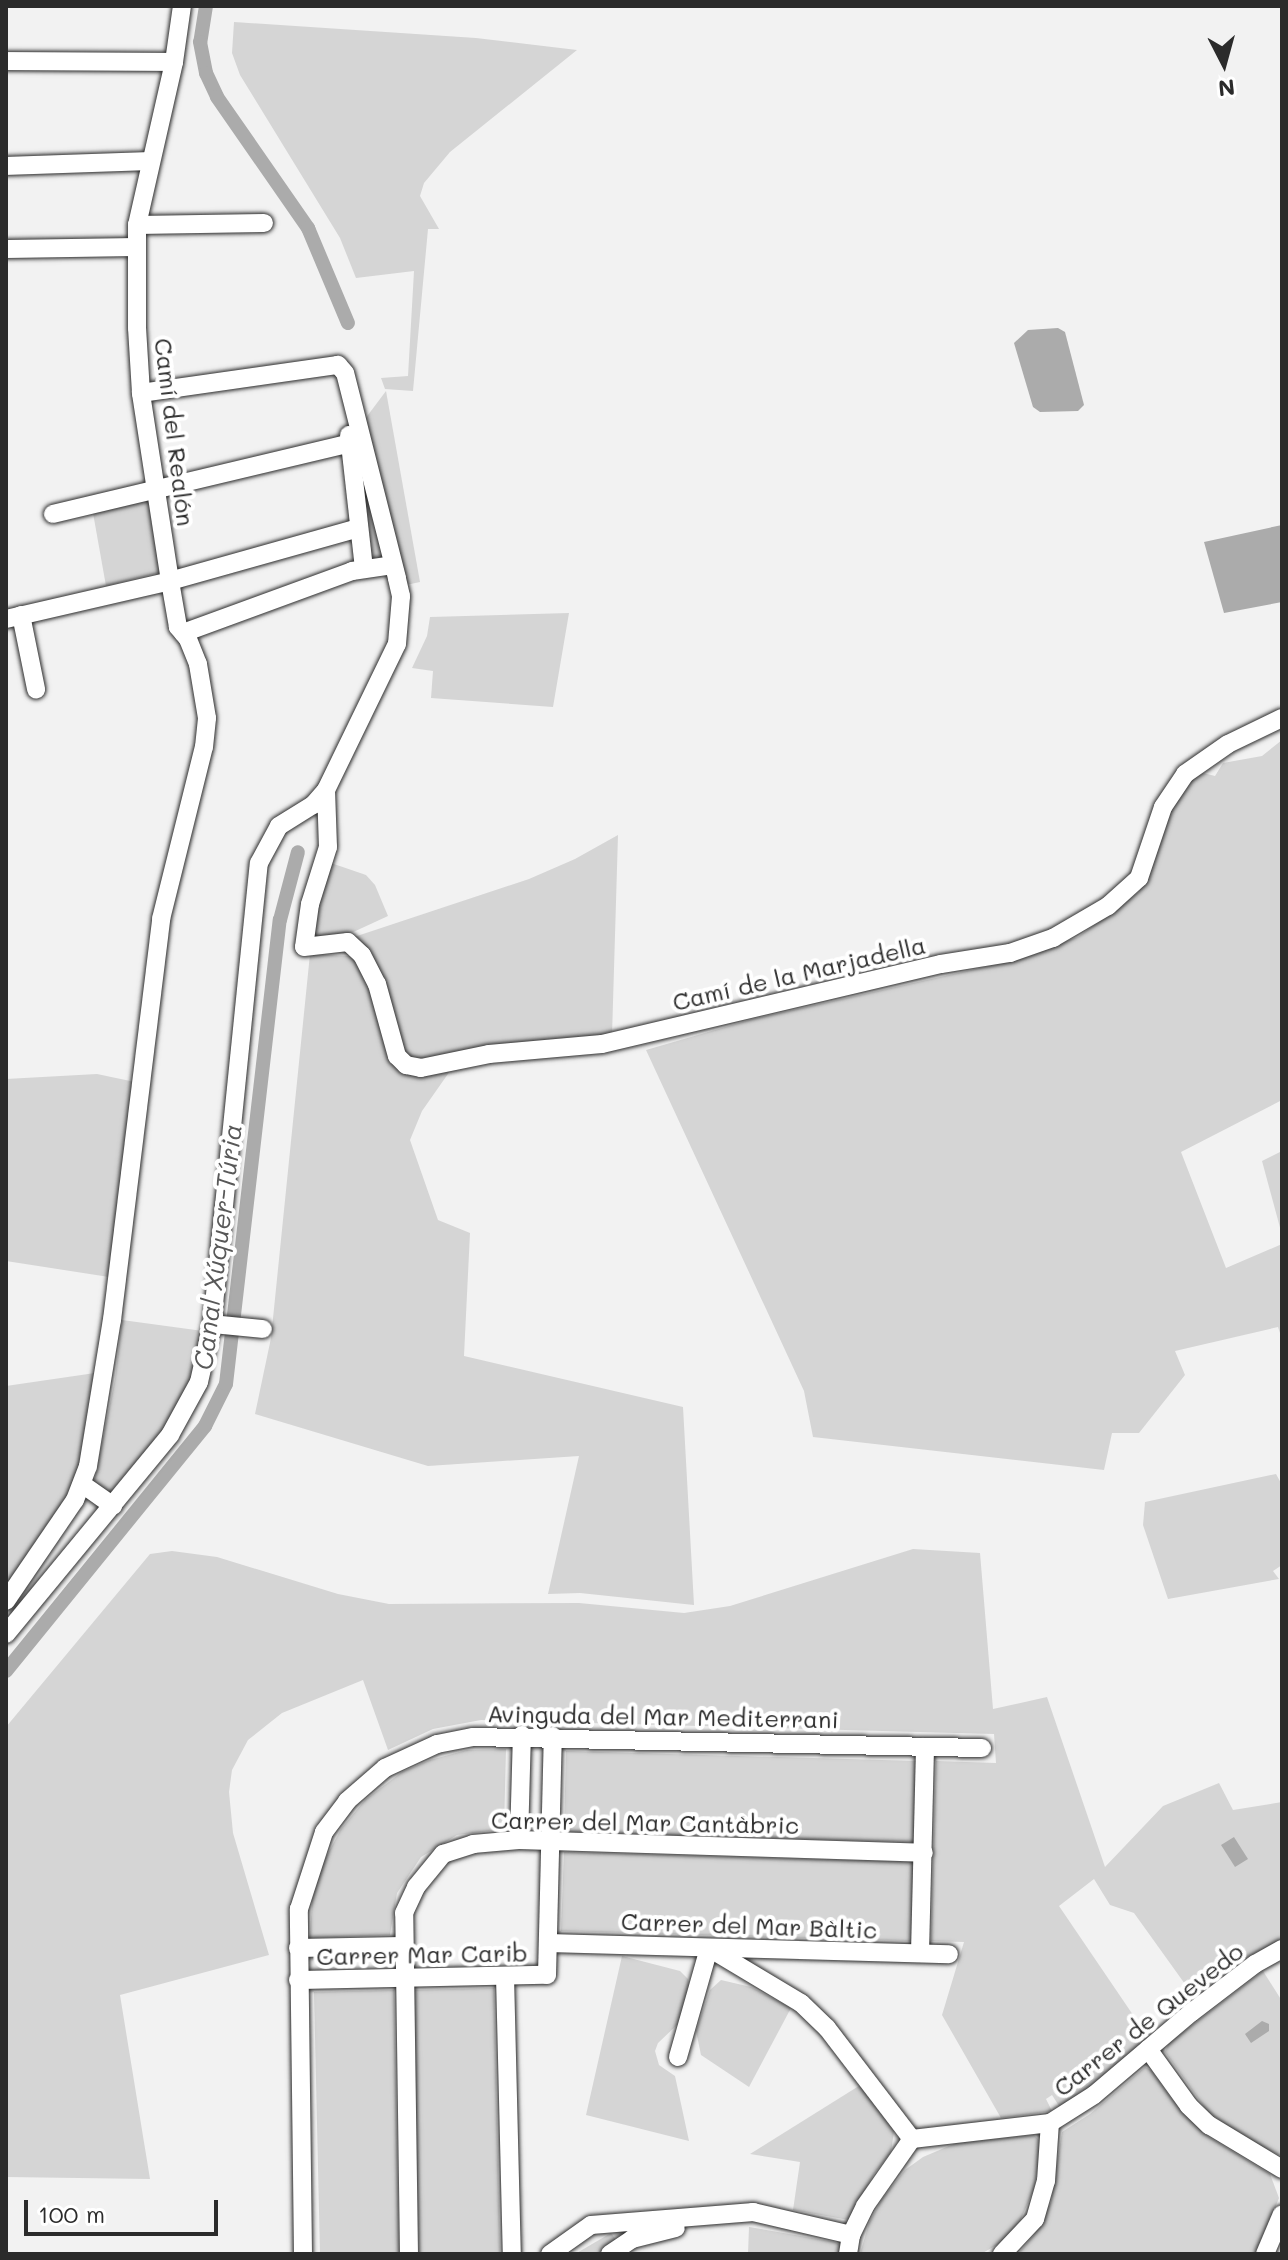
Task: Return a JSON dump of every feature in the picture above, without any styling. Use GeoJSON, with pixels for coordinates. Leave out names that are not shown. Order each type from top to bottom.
{"type":"FeatureCollection","features":[{"type":"Feature","properties":{"kind":"street","name":"Camí del Realón"},"geometry":{"type":"LineString","coordinates":[[6,1601],[82,1484],[94,1439],[110,1336],[161,919],[204,747],[207,718],[198,664],[178,627],[141,393],[136,247],[149,161],[174,62],[182,6]]}},
{"type":"Feature","properties":{"kind":"street"},"geometry":{"type":"LineString","coordinates":[[6,61],[174,62]]}},
{"type":"Feature","properties":{"kind":"street"},"geometry":{"type":"LineString","coordinates":[[6,166],[149,161]]}},
{"type":"Feature","properties":{"kind":"street"},"geometry":{"type":"LineString","coordinates":[[137,225],[264,223]]}},
{"type":"Feature","properties":{"kind":"street"},"geometry":{"type":"LineString","coordinates":[[6,249],[136,247]]}},
{"type":"Feature","properties":{"kind":"street"},"geometry":{"type":"LineString","coordinates":[[141,393],[338,365]]}},
{"type":"Feature","properties":{"kind":"street"},"geometry":{"type":"LineString","coordinates":[[338,365],[364,568]]}},
{"type":"Feature","properties":{"kind":"street"},"geometry":{"type":"LineString","coordinates":[[6,1634],[170,1435],[187,1407],[207,1356],[212,1324],[259,863],[279,826],[313,805],[326,790],[397,644],[401,596],[345,373],[338,365]]}},
{"type":"Feature","properties":{"kind":"street"},"geometry":{"type":"LineString","coordinates":[[53,514],[350,443]]}},
{"type":"Feature","properties":{"kind":"street"},"geometry":{"type":"LineString","coordinates":[[36,689],[13,617],[170,581],[359,528]]}},
{"type":"Feature","properties":{"kind":"street"},"geometry":{"type":"LineString","coordinates":[[183,633],[364,568],[393,565]]}},
{"type":"Feature","properties":{"kind":"street","name":"Camí de la Marjadella"},"geometry":{"type":"LineString","coordinates":[[326,790],[328,847],[315,884],[304,947],[348,942],[362,955],[377,984],[397,1056],[406,1065],[421,1068],[498,1053],[602,1044],[941,964],[1010,953],[1080,925],[1129,890],[1139,878],[1173,786],[1228,744],[1282,718]]}},
{"type":"Feature","properties":{"kind":"street"},"geometry":{"type":"LineString","coordinates":[[212,1324],[262,1329]]}},
{"type":"Feature","properties":{"kind":"street"},"geometry":{"type":"LineString","coordinates":[[82,1484],[113,1506]]}},
{"type":"Feature","properties":{"kind":"street"},"geometry":{"type":"LineString","coordinates":[[519,1840],[522,1735]]}},
{"type":"Feature","properties":{"kind":"street","name":"Avinguda del Mar Mediterrani"},"geometry":{"type":"LineString","coordinates":[[303,2254],[299,1909],[315,1852],[347,1801],[385,1768],[427,1747],[473,1737],[522,1735],[982,1748]]}},
{"type":"Feature","properties":{"kind":"street"},"geometry":{"type":"LineString","coordinates":[[548,1943],[553,1736]]}},
{"type":"Feature","properties":{"kind":"street"},"geometry":{"type":"LineString","coordinates":[[920,1953],[925,1747]]}},
{"type":"Feature","properties":{"kind":"street","name":"Carrer del Mar Cantàbric"},"geometry":{"type":"LineString","coordinates":[[409,2254],[402,1946],[404,1913],[416,1887],[443,1854],[473,1844],[519,1840],[924,1853]]}},
{"type":"Feature","properties":{"kind":"street","name":"Carrer Mar Carib"},"geometry":{"type":"LineString","coordinates":[[298,1980],[547,1975],[548,1943]]}},
{"type":"Feature","properties":{"kind":"street","name":"Carrer del Mar Bàltic"},"geometry":{"type":"LineString","coordinates":[[548,1943],[949,1954]]}},
{"type":"Feature","properties":{"kind":"street","name":"Carrer Mar Carib"},"geometry":{"type":"LineString","coordinates":[[298,1948],[402,1946]]}},
{"type":"Feature","properties":{"kind":"street"},"geometry":{"type":"LineString","coordinates":[[678,2057],[709,1948],[801,2003],[827,2028],[912,2139],[865,2206],[851,2235],[848,2254]]}},
{"type":"Feature","properties":{"kind":"street","name":"Carrer de Quevedo"},"geometry":{"type":"LineString","coordinates":[[912,2139],[1050,2123],[1094,2095],[1255,1964],[1282,1949]]}},
{"type":"Feature","properties":{"kind":"street"},"geometry":{"type":"LineString","coordinates":[[505,1976],[512,2254]]}},
{"type":"Feature","properties":{"kind":"street"},"geometry":{"type":"LineString","coordinates":[[1148,2049],[1189,2106],[1209,2125],[1282,2169]]}},
{"type":"Feature","properties":{"kind":"street"},"geometry":{"type":"LineString","coordinates":[[1002,2254],[1035,2219],[1046,2181],[1050,2123]]}},
{"type":"Feature","properties":{"kind":"street"},"geometry":{"type":"LineString","coordinates":[[550,2254],[591,2225],[753,2212],[851,2235]]}},
{"type":"Feature","properties":{"kind":"street"},"geometry":{"type":"LineString","coordinates":[[1265,2254],[1282,2214]]}},
{"type":"Feature","properties":{"kind":"street"},"geometry":{"type":"LineString","coordinates":[[610,2254],[725,2216]]}},
{"type":"Feature","properties":{"kind":"shaded area"},"geometry":{"type":"Polygon","coordinates":[[[234,22],[476,38],[577,50],[450,152],[424,183],[420,196],[439,229],[428,229],[413,391],[385,389],[381,378],[408,376],[414,271],[356,278],[340,238],[240,75],[232,53],[234,22]]]}},
{"type":"Feature","properties":{"kind":"shaded area"},"geometry":{"type":"Polygon","coordinates":[[[1058,328],[1065,332],[1084,405],[1078,411],[1040,412],[1033,407],[1014,343],[1028,330],[1058,328]]]}},
{"type":"Feature","properties":{"kind":"shaded area"},"geometry":{"type":"Polygon","coordinates":[[[386,391],[420,582],[406,585],[365,419],[386,391]]]}},
{"type":"Feature","properties":{"kind":"shaded area"},"geometry":{"type":"Polygon","coordinates":[[[354,418],[386,561],[364,563],[354,418]]]}},
{"type":"Feature","properties":{"kind":"shaded area"},"geometry":{"type":"Polygon","coordinates":[[[150,498],[162,572],[106,586],[93,513],[150,498]]]}},
{"type":"Feature","properties":{"kind":"shaded area"},"geometry":{"type":"Polygon","coordinates":[[[1282,525],[1282,602],[1224,613],[1204,542],[1282,525]]]}},
{"type":"Feature","properties":{"kind":"shaded area"},"geometry":{"type":"Polygon","coordinates":[[[569,613],[553,707],[431,698],[433,671],[412,668],[427,636],[430,617],[569,613]]]}},
{"type":"Feature","properties":{"kind":"shaded area"},"geometry":{"type":"Polygon","coordinates":[[[1282,740],[1282,1100],[1181,1152],[1226,1268],[1282,1244],[1282,1339],[1278,1327],[1175,1351],[1185,1375],[1139,1433],[1112,1433],[1104,1470],[813,1437],[804,1391],[646,1050],[753,1019],[1007,962],[1078,937],[1139,892],[1170,811],[1190,780],[1203,773],[1215,776],[1223,763],[1262,756],[1282,740]]]}},
{"type":"Feature","properties":{"kind":"shaded area"},"geometry":{"type":"Polygon","coordinates":[[[618,835],[612,1036],[417,1060],[402,1053],[354,937],[529,879],[575,859],[618,835]]]}},
{"type":"Feature","properties":{"kind":"shaded area"},"geometry":{"type":"Polygon","coordinates":[[[331,863],[366,875],[375,885],[388,916],[336,940],[312,938],[319,892],[331,863]]]}},
{"type":"Feature","properties":{"kind":"shaded area"},"geometry":{"type":"Polygon","coordinates":[[[310,954],[349,956],[362,963],[396,1061],[450,1071],[422,1111],[410,1140],[438,1220],[470,1233],[464,1356],[683,1407],[694,1605],[580,1593],[548,1594],[579,1456],[428,1466],[255,1414],[271,1338],[310,954]]]}},
{"type":"Feature","properties":{"kind":"shaded area"},"geometry":{"type":"Polygon","coordinates":[[[97,1074],[135,1082],[109,1277],[6,1261],[6,1079],[97,1074]]]}},
{"type":"Feature","properties":{"kind":"shaded area"},"geometry":{"type":"Polygon","coordinates":[[[1282,1151],[1282,1235],[1262,1161],[1282,1151]]]}},
{"type":"Feature","properties":{"kind":"shaded area"},"geometry":{"type":"Polygon","coordinates":[[[122,1320],[203,1331],[193,1376],[161,1433],[108,1499],[93,1487],[115,1379],[122,1320]]]}},
{"type":"Feature","properties":{"kind":"shaded area"},"geometry":{"type":"Polygon","coordinates":[[[95,1373],[89,1436],[69,1497],[11,1581],[6,1580],[6,1386],[95,1373]]]}},
{"type":"Feature","properties":{"kind":"shaded area"},"geometry":{"type":"Polygon","coordinates":[[[1276,1474],[1282,1485],[1282,1565],[1273,1571],[1279,1579],[1168,1599],[1143,1525],[1145,1502],[1276,1474]]]}},
{"type":"Feature","properties":{"kind":"shaded area"},"geometry":{"type":"Polygon","coordinates":[[[913,1549],[980,1553],[993,1709],[1047,1697],[1105,1867],[1163,1806],[1219,1783],[1233,1810],[1282,1802],[1282,1939],[1248,1957],[1195,1998],[1134,1913],[1110,1905],[1094,1879],[1059,1906],[1148,2037],[1107,2076],[1061,2109],[1052,2095],[1046,2099],[1052,2111],[1001,2118],[942,2015],[964,1942],[931,1941],[936,1761],[996,1763],[994,1734],[481,1720],[433,1729],[388,1750],[363,1680],[282,1713],[248,1740],[232,1770],[229,1792],[233,1833],[269,1955],[120,1995],[150,2179],[6,2177],[6,1727],[150,1554],[172,1551],[217,1557],[338,1594],[389,1604],[579,1603],[684,1613],[730,1606],[913,1549]]]}},
{"type":"Feature","properties":{"kind":"shaded area"},"geometry":{"type":"Polygon","coordinates":[[[506,1749],[504,1829],[457,1835],[421,1857],[397,1893],[390,1935],[310,1938],[312,1900],[323,1863],[341,1829],[365,1800],[402,1772],[430,1760],[467,1750],[506,1749]]]}},
{"type":"Feature","properties":{"kind":"shaded area"},"geometry":{"type":"Polygon","coordinates":[[[566,1751],[916,1761],[914,1842],[564,1832],[566,1751]]]}},
{"type":"Feature","properties":{"kind":"shaded area"},"geometry":{"type":"Polygon","coordinates":[[[1234,1837],[1248,1859],[1235,1867],[1221,1845],[1234,1837]]]}},
{"type":"Feature","properties":{"kind":"shaded area"},"geometry":{"type":"Polygon","coordinates":[[[564,1852],[914,1862],[911,1941],[561,1931],[564,1852]]]}},
{"type":"Feature","properties":{"kind":"shaded area"},"geometry":{"type":"Polygon","coordinates":[[[622,1956],[680,1971],[688,1979],[690,1990],[678,2024],[658,2043],[655,2051],[659,2065],[675,2076],[689,2141],[586,2115],[622,1956]]]}},
{"type":"Feature","properties":{"kind":"shaded area"},"geometry":{"type":"Polygon","coordinates":[[[1263,1971],[1282,2001],[1282,2155],[1249,2141],[1207,2111],[1165,2052],[1169,2043],[1263,1971]]]}},
{"type":"Feature","properties":{"kind":"shaded area"},"geometry":{"type":"Polygon","coordinates":[[[721,1980],[751,1987],[791,2008],[749,2087],[701,2055],[696,2031],[710,1990],[721,1980]]]}},
{"type":"Feature","properties":{"kind":"shaded area"},"geometry":{"type":"Polygon","coordinates":[[[494,1988],[500,2254],[419,2254],[413,1990],[494,1988]]]}},
{"type":"Feature","properties":{"kind":"shaded area"},"geometry":{"type":"Polygon","coordinates":[[[394,1990],[399,2254],[320,2254],[314,1992],[394,1990]]]}},
{"type":"Feature","properties":{"kind":"shaded area"},"geometry":{"type":"Polygon","coordinates":[[[1262,2021],[1269,2024],[1269,2031],[1251,2043],[1245,2034],[1262,2021]]]}},
{"type":"Feature","properties":{"kind":"shaded area"},"geometry":{"type":"Polygon","coordinates":[[[1145,2067],[1151,2070],[1171,2098],[1207,2136],[1270,2174],[1279,2198],[1256,2254],[1018,2254],[1034,2235],[1051,2202],[1062,2132],[1090,2114],[1145,2067]]]}},
{"type":"Feature","properties":{"kind":"shaded area"},"geometry":{"type":"Polygon","coordinates":[[[862,2084],[894,2131],[891,2152],[874,2174],[849,2220],[793,2210],[800,2162],[750,2154],[862,2084]]]}},
{"type":"Feature","properties":{"kind":"shaded area"},"geometry":{"type":"Polygon","coordinates":[[[1034,2135],[1042,2143],[1034,2189],[1020,2221],[1000,2243],[981,2254],[860,2254],[869,2223],[882,2199],[905,2170],[923,2157],[956,2143],[1034,2135]]]}},
{"type":"Feature","properties":{"kind":"shaded area"},"geometry":{"type":"Polygon","coordinates":[[[749,2227],[835,2242],[840,2245],[841,2254],[748,2254],[749,2227]]]}},
{"type":"Feature","properties":{"kind":"shaded area"},"geometry":{"type":"Polygon","coordinates":[[[611,2233],[616,2240],[597,2254],[575,2254],[611,2233]]]}},
{"type":"Feature","properties":{"kind":"waterway","name":"Canal Xúquer-Túria"},"geometry":{"type":"LineString","coordinates":[[206,6],[200,42],[206,73],[217,97],[308,228],[348,323]]}},
{"type":"Feature","properties":{"kind":"waterway","name":"Canal Xúquer-Túria"},"geometry":{"type":"LineString","coordinates":[[6,1671],[205,1426],[226,1384],[280,920],[298,852]]}}]}
